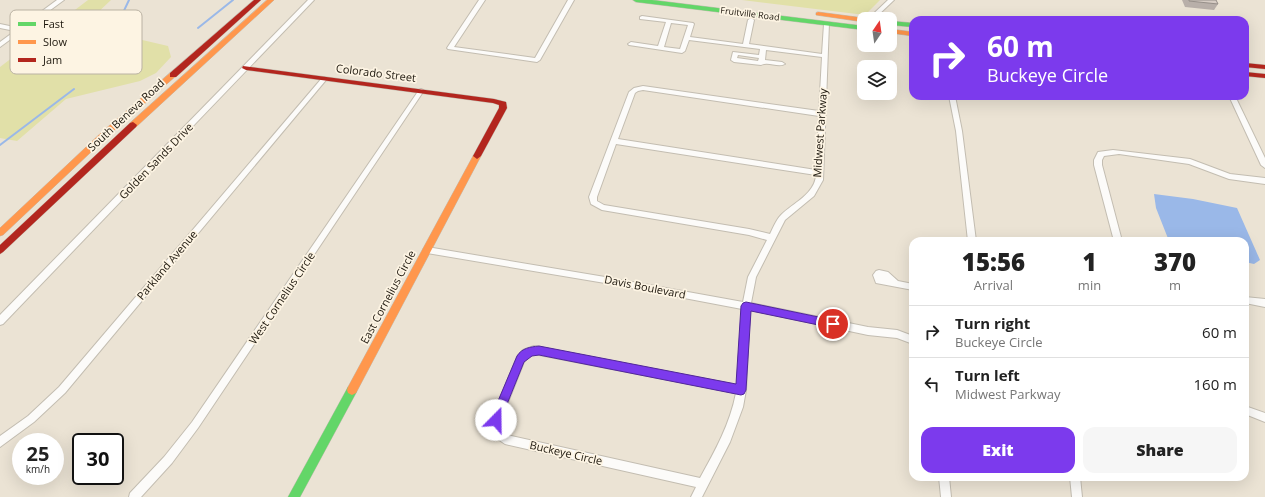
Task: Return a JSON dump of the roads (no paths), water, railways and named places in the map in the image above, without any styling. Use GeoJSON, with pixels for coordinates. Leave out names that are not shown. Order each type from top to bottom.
{"type":"FeatureCollection","features":[{"type":"Feature","properties":{"kind":"main road","name":"South Beneva Road"},"geometry":{"type":"LineString","coordinates":[[0,233],[105,134],[258,0]]}},
{"type":"Feature","properties":{"kind":"main road","name":"South Beneva Road"},"geometry":{"type":"LineString","coordinates":[[0,250],[120,136],[272,0]]}},
{"type":"Feature","properties":{"kind":"main road","name":"Fruitville Road"},"geometry":{"type":"LineString","coordinates":[[636,0],[857,27]]}},
{"type":"Feature","properties":{"kind":"main road","name":"Fruitville Road"},"geometry":{"type":"LineString","coordinates":[[701,0],[857,19]]}},
{"type":"Feature","properties":{"kind":"main road"},"geometry":{"type":"LineString","coordinates":[[827,24],[857,19]]}},
{"type":"Feature","properties":{"kind":"main road"},"geometry":{"type":"LineString","coordinates":[[897,24],[909,25]]}},
{"type":"Feature","properties":{"kind":"main road"},"geometry":{"type":"LineString","coordinates":[[897,32],[909,33]]}},
{"type":"Feature","properties":{"kind":"main road"},"geometry":{"type":"LineString","coordinates":[[1249,65],[1265,67]]}},
{"type":"Feature","properties":{"kind":"main road","name":"Colorado Street"},"geometry":{"type":"LineString","coordinates":[[246,68],[494,101],[505,107]]}},
{"type":"Feature","properties":{"kind":"main road"},"geometry":{"type":"LineString","coordinates":[[1249,74],[1265,76]]}},
{"type":"Feature","properties":{"kind":"main road","name":"East Cornelius Circle"},"geometry":{"type":"LineString","coordinates":[[294,497],[505,107]]}},
{"type":"Feature","properties":{"kind":"street"},"geometry":{"type":"LineString","coordinates":[[47,10],[61,0]]}},
{"type":"Feature","properties":{"kind":"street","name":"Golden Sands Drive"},"geometry":{"type":"LineString","coordinates":[[0,321],[311,0]]}},
{"type":"Feature","properties":{"kind":"street"},"geometry":{"type":"LineString","coordinates":[[482,0],[450,48],[538,60],[571,0]]}},
{"type":"Feature","properties":{"kind":"street"},"geometry":{"type":"LineString","coordinates":[[878,12],[891,0]]}},
{"type":"Feature","properties":{"kind":"street"},"geometry":{"type":"LineString","coordinates":[[631,44],[682,51],[690,24],[642,18]]}},
{"type":"Feature","properties":{"kind":"street"},"geometry":{"type":"LineString","coordinates":[[746,45],[751,20]]}},
{"type":"Feature","properties":{"kind":"street"},"geometry":{"type":"LineString","coordinates":[[660,48],[669,21]]}},
{"type":"Feature","properties":{"kind":"street","name":"Midwest Parkway"},"geometry":{"type":"LineString","coordinates":[[696,497],[727,439],[738,407],[741,390],[746,306],[752,277],[782,218],[811,194],[819,180],[827,24]]}},
{"type":"Feature","properties":{"kind":"street"},"geometry":{"type":"LineString","coordinates":[[0,26],[10,28]]}},
{"type":"Feature","properties":{"kind":"street"},"geometry":{"type":"LineString","coordinates":[[0,46],[10,38]]}},
{"type":"Feature","properties":{"kind":"street"},"geometry":{"type":"LineString","coordinates":[[687,38],[825,56]]}},
{"type":"Feature","properties":{"kind":"street"},"geometry":{"type":"LineString","coordinates":[[763,48],[761,59],[782,64]]}},
{"type":"Feature","properties":{"kind":"street","name":"Parkland Avenue"},"geometry":{"type":"LineString","coordinates":[[0,442],[31,419],[62,390],[324,79]]}},
{"type":"Feature","properties":{"kind":"street"},"geometry":{"type":"LineString","coordinates":[[772,238],[749,232],[602,206],[594,202],[593,197],[632,92],[639,88],[822,114]]}},
{"type":"Feature","properties":{"kind":"street","name":"West Cornelius Circle"},"geometry":{"type":"LineString","coordinates":[[134,497],[168,460],[195,425],[421,91]]}},
{"type":"Feature","properties":{"kind":"street"},"geometry":{"type":"LineString","coordinates":[[953,100],[959,131],[972,237]]}},
{"type":"Feature","properties":{"kind":"street"},"geometry":{"type":"LineString","coordinates":[[1234,100],[1265,165]]}},
{"type":"Feature","properties":{"kind":"street"},"geometry":{"type":"LineString","coordinates":[[614,141],[820,173]]}},
{"type":"Feature","properties":{"kind":"street"},"geometry":{"type":"LineString","coordinates":[[1117,237],[1098,165],[1099,157],[1106,153],[1119,152],[1190,162],[1229,176],[1265,181]]}},
{"type":"Feature","properties":{"kind":"street","name":"Davis Boulevard"},"geometry":{"type":"LineString","coordinates":[[427,250],[598,278],[862,330],[889,332],[909,339]]}},
{"type":"Feature","properties":{"kind":"street"},"geometry":{"type":"LineString","coordinates":[[894,284],[909,286]]}},
{"type":"Feature","properties":{"kind":"street"},"geometry":{"type":"LineString","coordinates":[[1249,301],[1265,303]]}},
{"type":"Feature","properties":{"kind":"street","name":"Buckeye Circle"},"geometry":{"type":"LineString","coordinates":[[703,484],[505,439],[495,432],[494,425],[520,360],[526,353],[534,350],[741,390]]}},
{"type":"Feature","properties":{"kind":"street"},"geometry":{"type":"LineString","coordinates":[[1249,412],[1265,418]]}},
{"type":"Feature","properties":{"kind":"street"},"geometry":{"type":"LineString","coordinates":[[944,481],[946,497]]}},
{"type":"Feature","properties":{"kind":"street"},"geometry":{"type":"LineString","coordinates":[[1075,481],[1077,497]]}},
{"type":"Feature","properties":{"kind":"water"},"geometry":{"type":"Polygon","coordinates":[[[1154,194],[1193,199],[1237,208],[1260,260],[1254,264],[1249,263],[1249,237],[1167,237],[1156,208],[1154,194]]]}},
{"type":"Feature","properties":{"kind":"waterway"},"geometry":{"type":"LineString","coordinates":[[124,10],[129,0]]}},
{"type":"Feature","properties":{"kind":"waterway"},"geometry":{"type":"LineString","coordinates":[[198,28],[233,0]]}},
{"type":"Feature","properties":{"kind":"waterway"},"geometry":{"type":"LineString","coordinates":[[0,145],[74,89]]}}]}
